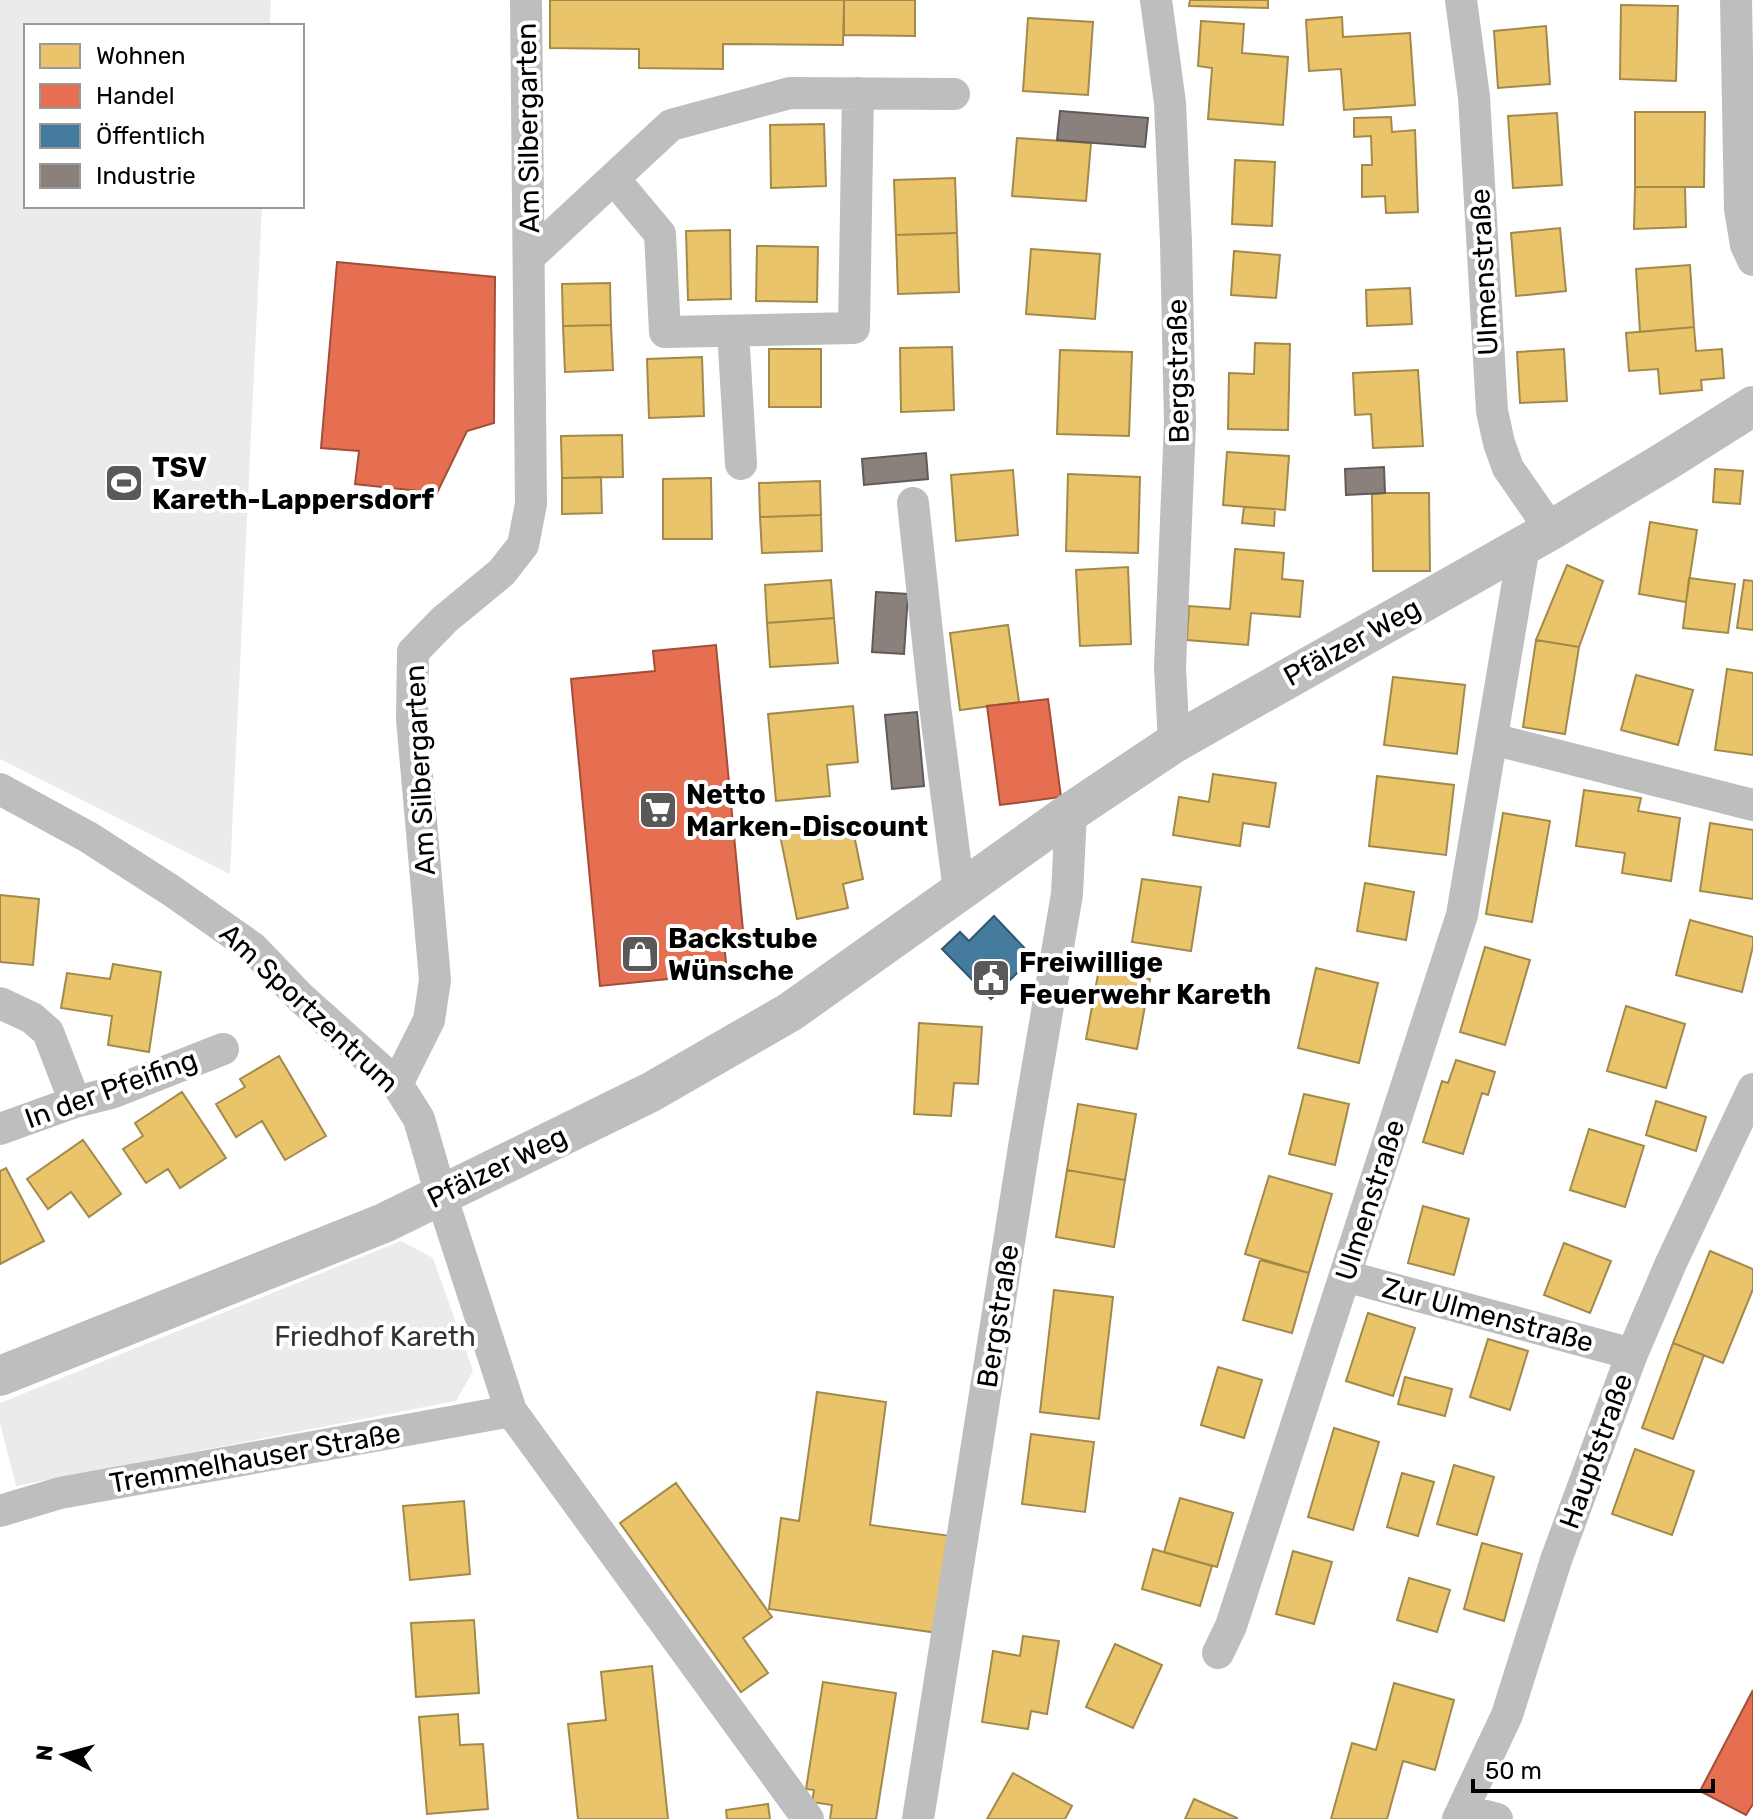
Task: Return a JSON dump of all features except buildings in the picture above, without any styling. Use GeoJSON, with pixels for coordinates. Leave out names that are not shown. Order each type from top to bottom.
{"type":"FeatureCollection","features":[{"type":"Feature","properties":{"kind":"street","name":"Am Silbergarten"},"geometry":{"type":"LineString","coordinates":[[397,1084],[429,1020],[435,980],[412,719],[413,652],[444,620],[502,572],[523,545],[531,504],[526,0]]}},
{"type":"Feature","properties":{"kind":"street","name":"Bergstraße"},"geometry":{"type":"LineString","coordinates":[[1156,0],[1170,103],[1176,243],[1180,423],[1170,667],[1174,743]]}},
{"type":"Feature","properties":{"kind":"street","name":"Ulmenstraße"},"geometry":{"type":"LineString","coordinates":[[1218,1653],[1231,1626],[1462,915],[1492,739],[1537,538],[1499,443],[1492,411],[1474,97],[1461,0]]}},
{"type":"Feature","properties":{"kind":"street"},"geometry":{"type":"LineString","coordinates":[[1736,0],[1740,209],[1746,245],[1753,260]]}},
{"type":"Feature","properties":{"kind":"street","name":"Am Silbergarten"},"geometry":{"type":"LineString","coordinates":[[530,256],[671,125],[790,93],[954,94]]}},
{"type":"Feature","properties":{"kind":"street"},"geometry":{"type":"LineString","coordinates":[[614,179],[660,234],[665,332],[854,328],[858,93]]}},
{"type":"Feature","properties":{"kind":"street"},"geometry":{"type":"LineString","coordinates":[[733,331],[741,464]]}},
{"type":"Feature","properties":{"kind":"street","name":"Pfälzer Weg"},"geometry":{"type":"LineString","coordinates":[[0,1376],[384,1223],[651,1092],[790,1012],[1071,812],[1174,743],[1537,538],[1753,406]]}},
{"type":"Feature","properties":{"kind":"street"},"geometry":{"type":"LineString","coordinates":[[913,503],[959,891]]}},
{"type":"Feature","properties":{"kind":"street"},"geometry":{"type":"LineString","coordinates":[[1492,739],[1753,805]]}},
{"type":"Feature","properties":{"kind":"street","name":"Am Sportzentrum"},"geometry":{"type":"LineString","coordinates":[[0,789],[88,837],[253,948],[301,998],[397,1084],[419,1119],[441,1195]]}},
{"type":"Feature","properties":{"kind":"street","name":"Bergstraße"},"geometry":{"type":"LineString","coordinates":[[918,1819],[1067,894],[1071,812]]}},
{"type":"Feature","properties":{"kind":"street"},"geometry":{"type":"LineString","coordinates":[[0,1003],[32,1018],[48,1032],[75,1102]]}},
{"type":"Feature","properties":{"kind":"street","name":"In der Pfeifing"},"geometry":{"type":"LineString","coordinates":[[0,1129],[75,1102],[111,1093],[223,1049]]}},
{"type":"Feature","properties":{"kind":"street","name":"Hauptstraße"},"geometry":{"type":"LineString","coordinates":[[1461,1815],[1507,1715],[1556,1560],[1632,1354],[1753,1089]]}},
{"type":"Feature","properties":{"kind":"street"},"geometry":{"type":"LineString","coordinates":[[441,1195],[511,1411],[808,1819]]}},
{"type":"Feature","properties":{"kind":"street","name":"Zur Ulmenstraße"},"geometry":{"type":"LineString","coordinates":[[1345,1276],[1632,1354]]}},
{"type":"Feature","properties":{"kind":"street","name":"Tremmelhauser Straße"},"geometry":{"type":"LineString","coordinates":[[0,1511],[60,1493],[511,1411]]}},
{"type":"Feature","properties":{"kind":"street"},"geometry":{"type":"LineString","coordinates":[[1461,1815],[1497,1819]]}},
{"type":"Feature","properties":{"kind":"green space","name":"TSV Kareth-Lappersdorf"},"geometry":{"type":"Polygon","coordinates":[[[0,0],[271,0],[270,24],[24,24],[24,208],[262,208],[230,874],[0,759],[0,0]]]}},
{"type":"Feature","properties":{"kind":"green space","name":"Friedhof Kareth"},"geometry":{"type":"Polygon","coordinates":[[[401,1241],[433,1258],[473,1371],[456,1401],[16,1486],[0,1423],[0,1403],[401,1241]]]}},
{"type":"Feature","properties":{"kind":"place","name":"TSV Kareth-Lappersdorf"},"geometry":{"type":"Point","coordinates":[124,483]}},
{"type":"Feature","properties":{"kind":"place","name":"Netto Marken-Discount"},"geometry":{"type":"Point","coordinates":[658,810]}},
{"type":"Feature","properties":{"kind":"place","name":"Backstube Wünsche"},"geometry":{"type":"Point","coordinates":[640,954]}},
{"type":"Feature","properties":{"kind":"place","name":"Freiwillige Feuerwehr Kareth"},"geometry":{"type":"Point","coordinates":[991,978]}}]}
